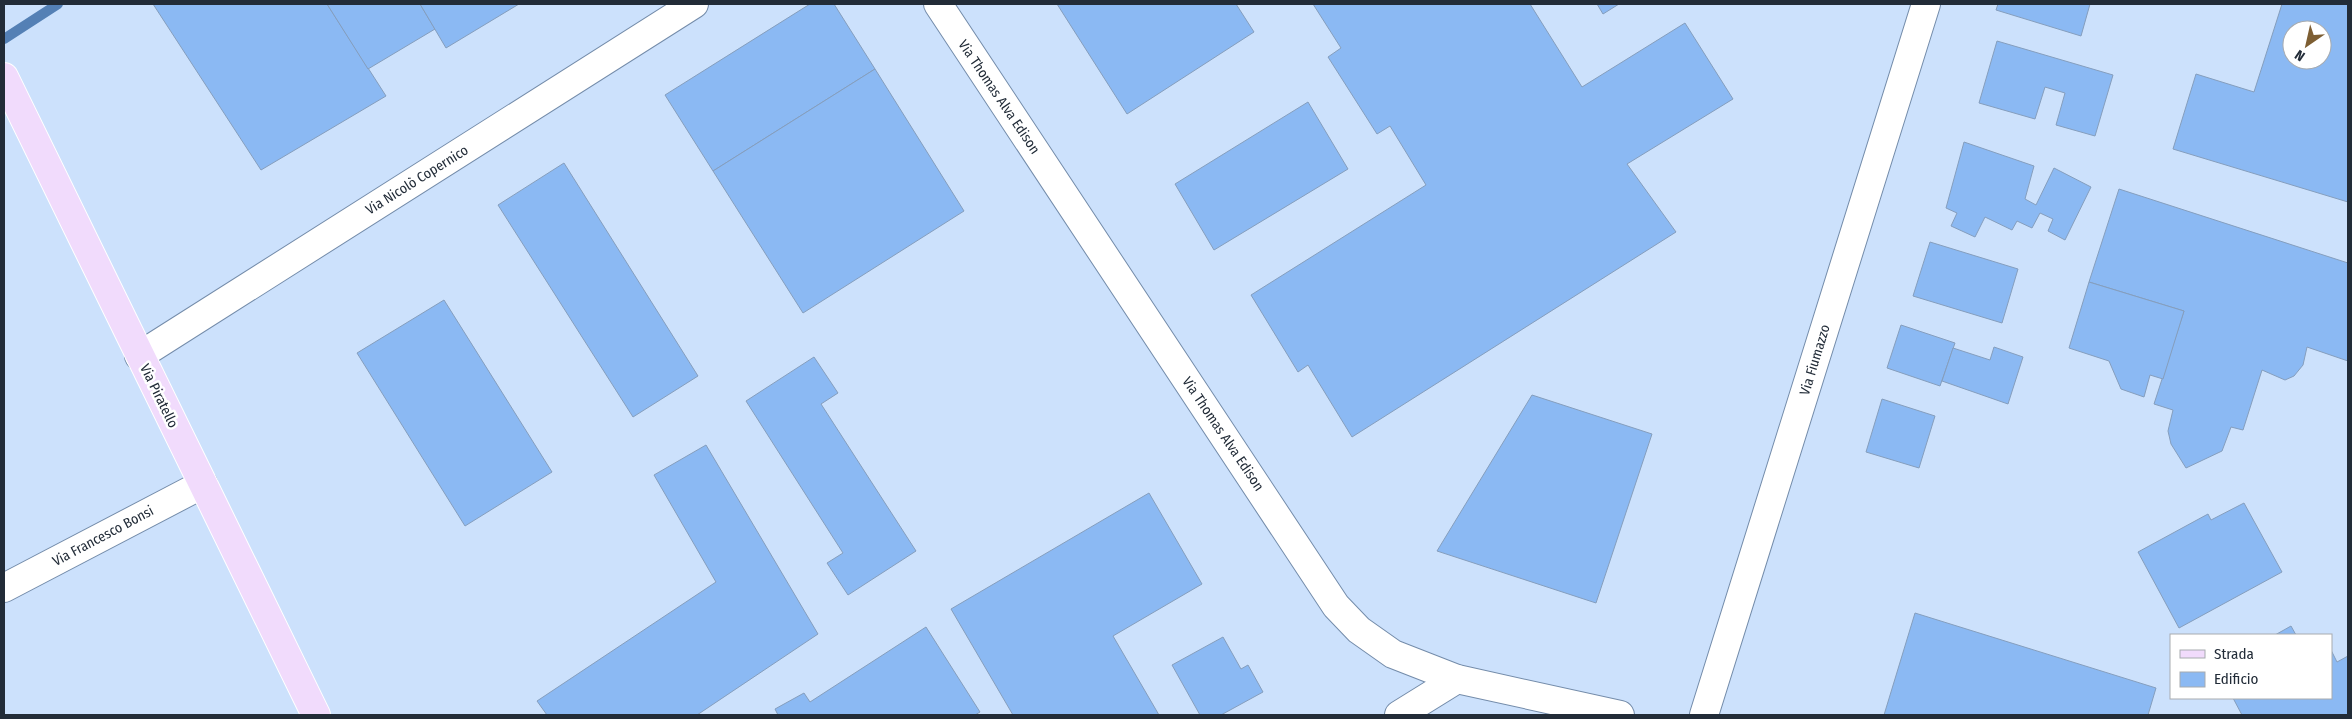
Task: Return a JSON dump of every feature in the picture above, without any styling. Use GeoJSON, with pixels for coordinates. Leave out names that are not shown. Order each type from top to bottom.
{"type":"FeatureCollection","features":[{"type":"Feature","properties":{"kind":"main road","name":"Via Piratello"},"geometry":{"type":"LineString","coordinates":[[4,77],[316,715]]}},
{"type":"Feature","properties":{"kind":"street","name":"Via Nicolò Copernico"},"geometry":{"type":"LineString","coordinates":[[140,356],[694,4]]}},
{"type":"Feature","properties":{"kind":"street","name":"Via Thomas Alva Edison"},"geometry":{"type":"LineString","coordinates":[[938,4],[1336,606],[1359,630],[1393,654],[1457,679],[1620,715]]}},
{"type":"Feature","properties":{"kind":"street","name":"Via Fiumazzo"},"geometry":{"type":"LineString","coordinates":[[1704,715],[1926,4]]}},
{"type":"Feature","properties":{"kind":"street","name":"Via Francesco Bonsi"},"geometry":{"type":"LineString","coordinates":[[4,588],[203,484]]}},
{"type":"Feature","properties":{"kind":"street"},"geometry":{"type":"LineString","coordinates":[[1399,715],[1457,679]]}},
{"type":"Feature","properties":{"kind":"building"},"geometry":{"type":"Polygon","coordinates":[[[153,4],[327,4],[386,96],[261,170],[153,4]]]}},
{"type":"Feature","properties":{"kind":"building"},"geometry":{"type":"Polygon","coordinates":[[[327,4],[420,4],[435,29],[368,69],[327,4]]]}},
{"type":"Feature","properties":{"kind":"building"},"geometry":{"type":"Polygon","coordinates":[[[420,4],[519,4],[446,48],[420,4]]]}},
{"type":"Feature","properties":{"kind":"building"},"geometry":{"type":"Polygon","coordinates":[[[810,4],[834,4],[875,69],[713,171],[665,95],[810,4]]]}},
{"type":"Feature","properties":{"kind":"building"},"geometry":{"type":"Polygon","coordinates":[[[1057,4],[1236,4],[1254,32],[1127,114],[1057,4]]]}},
{"type":"Feature","properties":{"kind":"building"},"geometry":{"type":"Polygon","coordinates":[[[1313,4],[1530,4],[1582,87],[1685,23],[1733,99],[1627,164],[1676,232],[1352,437],[1308,365],[1298,372],[1251,295],[1426,185],[1390,126],[1377,134],[1328,57],[1341,48],[1313,4]]]}},
{"type":"Feature","properties":{"kind":"building"},"geometry":{"type":"Polygon","coordinates":[[[1597,4],[1619,4],[1603,14],[1597,4]]]}},
{"type":"Feature","properties":{"kind":"building"},"geometry":{"type":"Polygon","coordinates":[[[1998,4],[2090,4],[2081,36],[1996,10],[1998,4]]]}},
{"type":"Feature","properties":{"kind":"building"},"geometry":{"type":"Polygon","coordinates":[[[2282,4],[2348,4],[2348,202],[2173,149],[2196,74],[2254,92],[2282,4]]]}},
{"type":"Feature","properties":{"kind":"building"},"geometry":{"type":"Polygon","coordinates":[[[1997,41],[2113,75],[2095,136],[2056,125],[2065,93],[2045,87],[2035,119],[1979,103],[1997,41]]]}},
{"type":"Feature","properties":{"kind":"building"},"geometry":{"type":"Polygon","coordinates":[[[875,69],[964,211],[803,313],[713,171],[875,69]]]}},
{"type":"Feature","properties":{"kind":"building"},"geometry":{"type":"Polygon","coordinates":[[[1308,102],[1348,169],[1214,250],[1175,184],[1308,102]]]}},
{"type":"Feature","properties":{"kind":"building"},"geometry":{"type":"Polygon","coordinates":[[[1964,142],[2034,166],[2025,199],[2036,205],[2054,168],[2091,187],[2065,240],[2048,231],[2053,219],[2040,213],[2032,228],[2017,221],[2012,230],[1985,217],[1975,237],[1951,226],[1957,213],[1946,208],[1964,142]]]}},
{"type":"Feature","properties":{"kind":"building"},"geometry":{"type":"Polygon","coordinates":[[[564,163],[698,376],[633,417],[498,205],[564,163]]]}},
{"type":"Feature","properties":{"kind":"building"},"geometry":{"type":"Polygon","coordinates":[[[2119,189],[2348,263],[2348,361],[2307,347],[2303,365],[2294,376],[2285,380],[2262,370],[2243,430],[2231,427],[2222,451],[2186,468],[2171,444],[2168,431],[2173,410],[2154,404],[2184,311],[2089,282],[2119,189]]]}},
{"type":"Feature","properties":{"kind":"building"},"geometry":{"type":"Polygon","coordinates":[[[1930,242],[2018,269],[2002,323],[1913,296],[1930,242]]]}},
{"type":"Feature","properties":{"kind":"building"},"geometry":{"type":"Polygon","coordinates":[[[2089,282],[2184,311],[2163,379],[2150,375],[2144,397],[2121,389],[2109,361],[2069,348],[2089,282]]]}},
{"type":"Feature","properties":{"kind":"building"},"geometry":{"type":"Polygon","coordinates":[[[444,300],[552,472],[465,526],[357,353],[444,300]]]}},
{"type":"Feature","properties":{"kind":"building"},"geometry":{"type":"Polygon","coordinates":[[[1901,325],[1955,343],[1940,386],[1887,368],[1901,325]]]}},
{"type":"Feature","properties":{"kind":"building"},"geometry":{"type":"Polygon","coordinates":[[[1994,347],[2023,357],[2008,404],[1942,381],[1953,348],[1990,360],[1994,347]]]}},
{"type":"Feature","properties":{"kind":"building"},"geometry":{"type":"Polygon","coordinates":[[[814,357],[838,393],[821,404],[916,551],[848,595],[827,563],[843,553],[746,401],[814,357]]]}},
{"type":"Feature","properties":{"kind":"building"},"geometry":{"type":"Polygon","coordinates":[[[1532,395],[1652,434],[1596,603],[1437,551],[1532,395]]]}},
{"type":"Feature","properties":{"kind":"building"},"geometry":{"type":"Polygon","coordinates":[[[1882,399],[1935,416],[1919,468],[1866,452],[1882,399]]]}},
{"type":"Feature","properties":{"kind":"building"},"geometry":{"type":"Polygon","coordinates":[[[706,445],[818,634],[697,715],[547,715],[537,701],[716,582],[654,475],[706,445]]]}},
{"type":"Feature","properties":{"kind":"building"},"geometry":{"type":"Polygon","coordinates":[[[1149,493],[1202,584],[1113,636],[1159,715],[1013,715],[951,609],[1149,493]]]}},
{"type":"Feature","properties":{"kind":"building"},"geometry":{"type":"Polygon","coordinates":[[[2244,503],[2282,572],[2179,628],[2138,552],[2208,514],[2211,520],[2244,503]]]}},
{"type":"Feature","properties":{"kind":"building"},"geometry":{"type":"Polygon","coordinates":[[[1915,613],[2156,688],[2148,715],[1884,715],[1915,613]]]}},
{"type":"Feature","properties":{"kind":"building"},"geometry":{"type":"Polygon","coordinates":[[[2291,626],[2295,634],[2277,634],[2291,626]]]}},
{"type":"Feature","properties":{"kind":"building"},"geometry":{"type":"Polygon","coordinates":[[[926,627],[980,712],[975,715],[778,715],[775,709],[804,693],[810,702],[926,627]]]}},
{"type":"Feature","properties":{"kind":"building"},"geometry":{"type":"Polygon","coordinates":[[[1223,637],[1241,669],[1248,665],[1263,692],[1221,715],[1200,715],[1172,665],[1223,637]]]}},
{"type":"Feature","properties":{"kind":"building"},"geometry":{"type":"Polygon","coordinates":[[[2332,652],[2337,662],[2348,656],[2348,715],[2242,715],[2234,699],[2332,699],[2332,652]]]}},
{"type":"Feature","properties":{"kind":"waterway"},"geometry":{"type":"LineString","coordinates":[[4,39],[58,4]]}}]}
